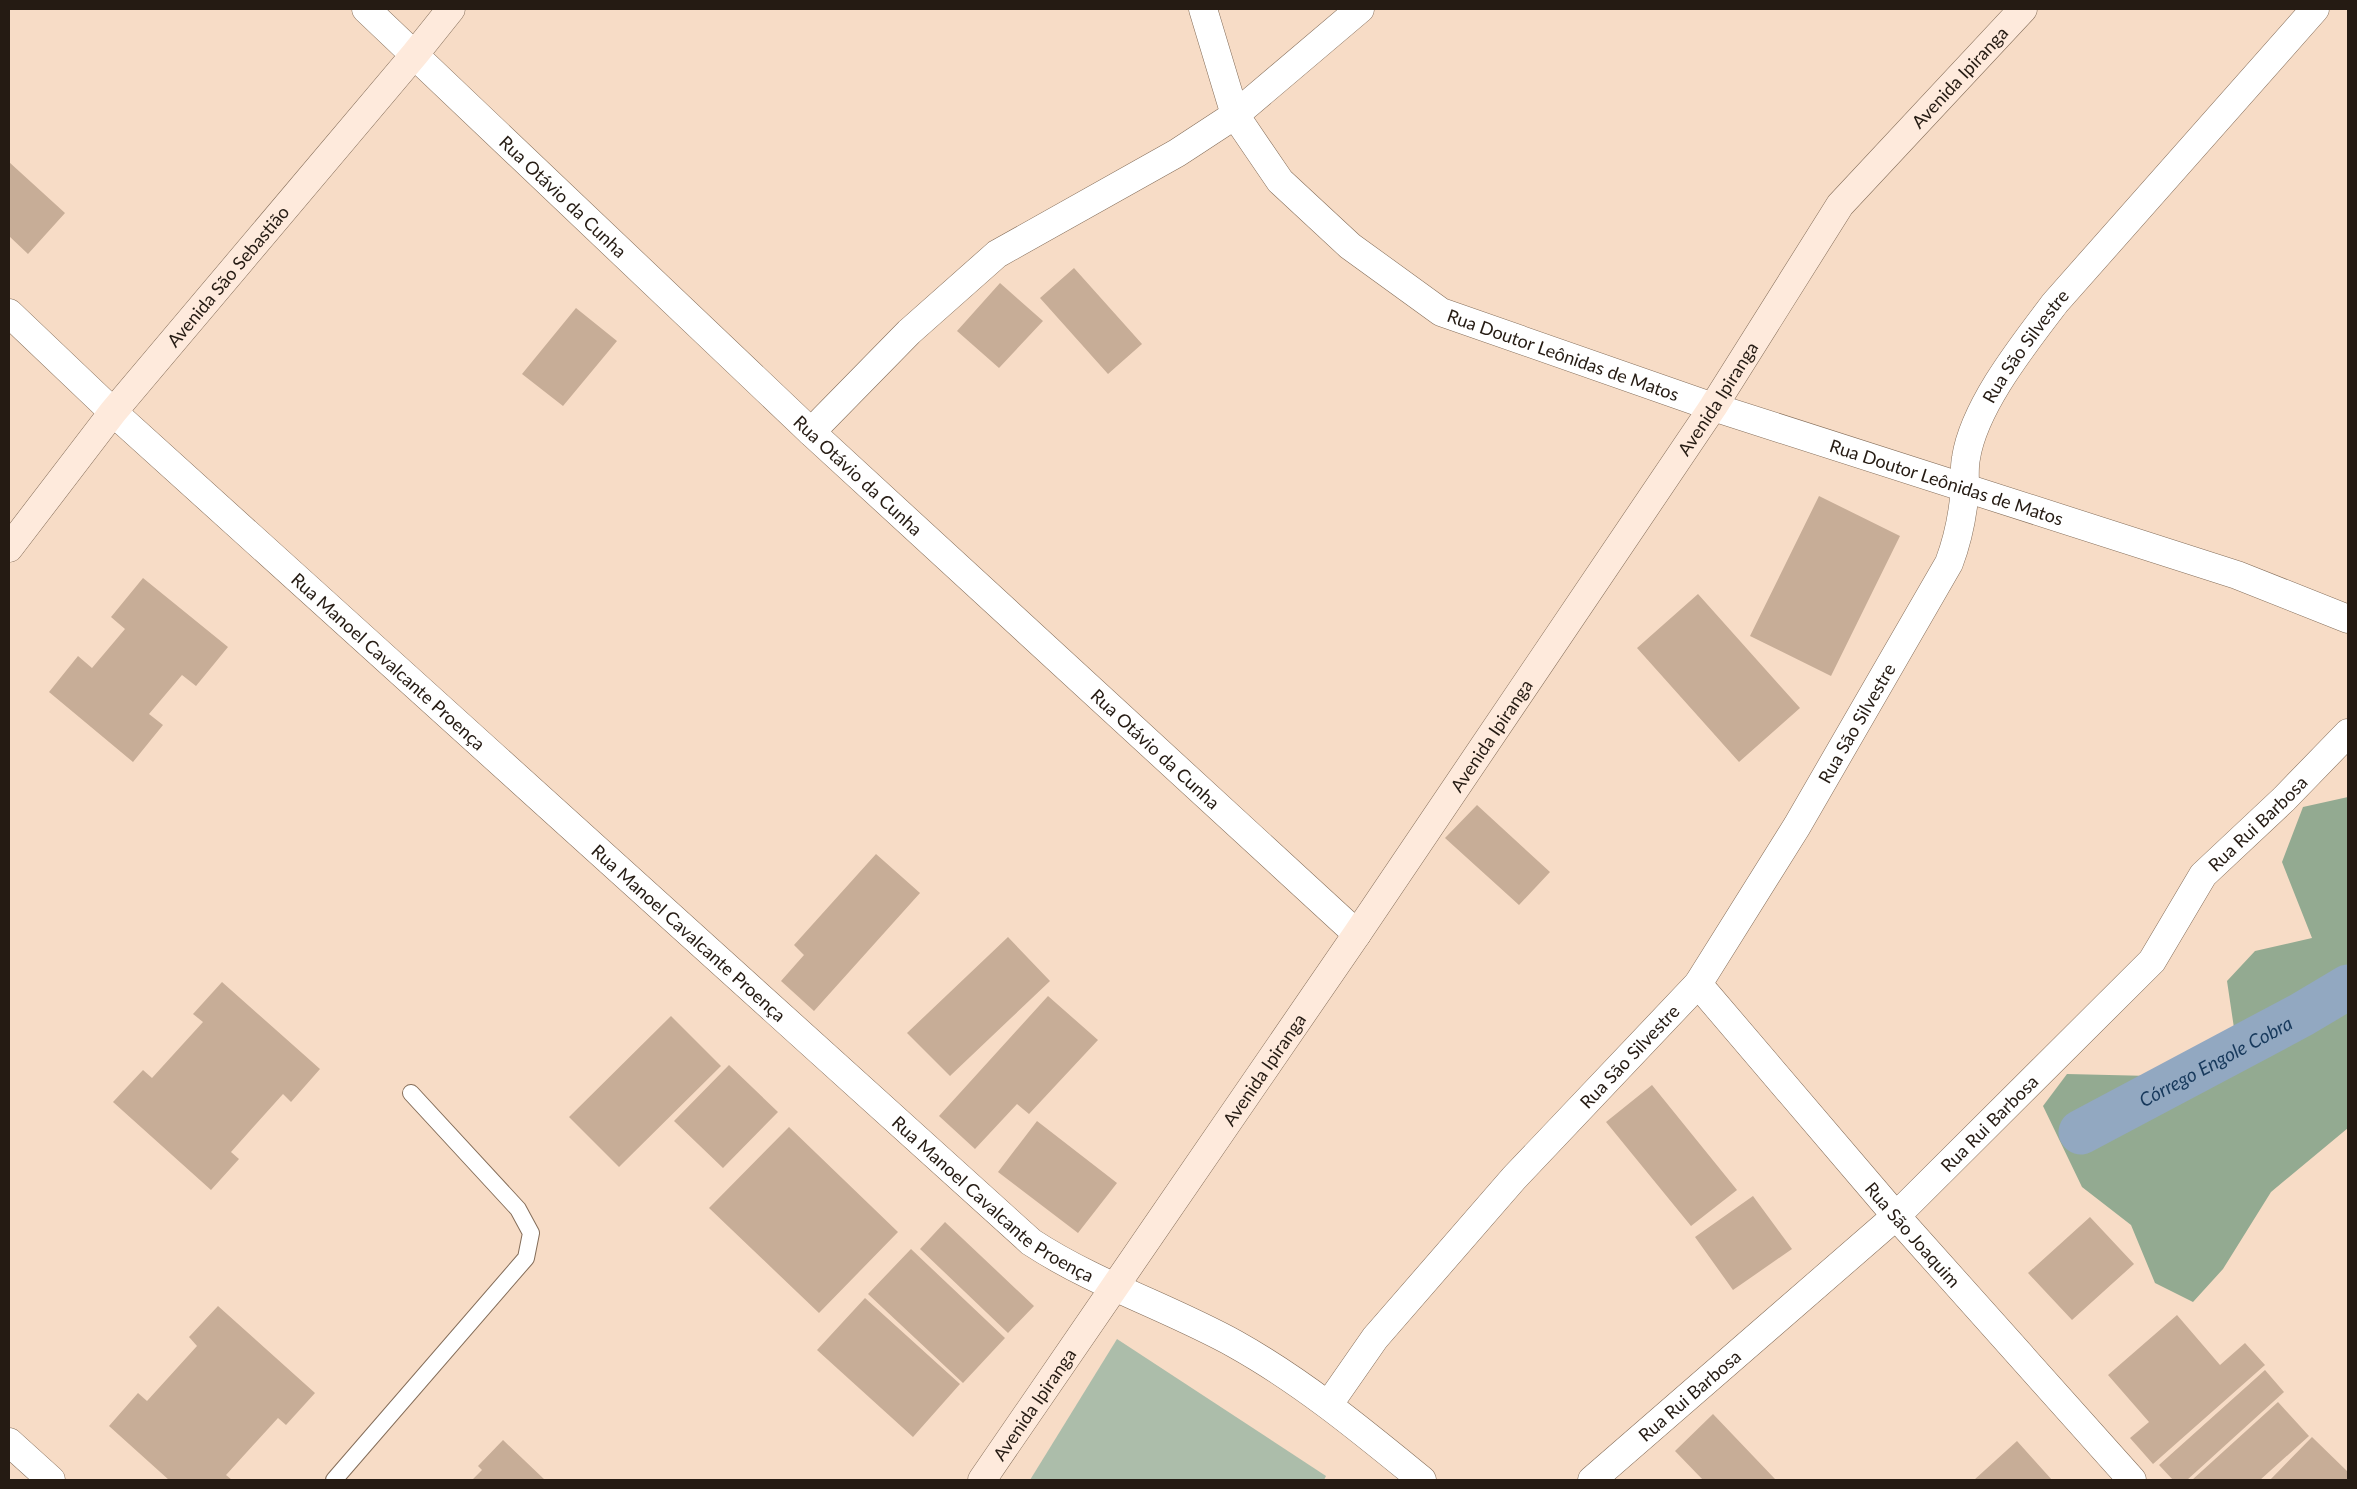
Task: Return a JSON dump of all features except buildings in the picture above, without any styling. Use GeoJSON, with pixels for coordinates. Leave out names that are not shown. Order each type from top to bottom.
{"type":"FeatureCollection","features":[{"type":"Feature","properties":{"kind":"street","name":"Rua Otávio da Cunha"},"geometry":{"type":"LineString","coordinates":[[366,9],[416,54],[811,432],[1358,934]]}},
{"type":"Feature","properties":{"kind":"street","name":"Avenida São Sebastião"},"geometry":{"type":"LineString","coordinates":[[9,548],[113,412],[416,54],[451,9]]}},
{"type":"Feature","properties":{"kind":"street","name":"Rua Doutor Leônidas de Matos"},"geometry":{"type":"LineString","coordinates":[[1203,9],[1235,115],[1280,181],[1350,246],[1441,312],[1713,407],[2237,575],[2348,619]]}},
{"type":"Feature","properties":{"kind":"street"},"geometry":{"type":"LineString","coordinates":[[811,432],[909,332],[997,254],[1177,153],[1235,115],[1360,9]]}},
{"type":"Feature","properties":{"kind":"street","name":"Avenida Ipiranga"},"geometry":{"type":"LineString","coordinates":[[982,1480],[1358,934],[1713,407],[1840,205],[2023,9]]}},
{"type":"Feature","properties":{"kind":"street","name":"Rua São Silvestre"},"geometry":{"type":"LineString","coordinates":[[1329,1404],[1375,1338],[1514,1178],[1698,984],[1797,826],[1949,563],[1957,542],[1966,458],[1977,420],[2024,343],[2055,303],[2315,9]]}},
{"type":"Feature","properties":{"kind":"street","name":"Rua Manoel Cavalcante Proença"},"geometry":{"type":"LineString","coordinates":[[9,313],[113,412],[1031,1242],[1059,1261],[1115,1289],[1154,1304],[1236,1345],[1329,1404],[1422,1480]]}},
{"type":"Feature","properties":{"kind":"street","name":"Rua Rui Barbosa"},"geometry":{"type":"LineString","coordinates":[[1592,1480],[1896,1216],[2152,961],[2203,875],[2284,799],[2348,733]]}},
{"type":"Feature","properties":{"kind":"street","name":"Rua São Joaquim"},"geometry":{"type":"LineString","coordinates":[[1698,984],[1896,1216],[2132,1480]]}},
{"type":"Feature","properties":{"kind":"street"},"geometry":{"type":"LineString","coordinates":[[9,1442],[51,1480]]}},
{"type":"Feature","properties":{"kind":"lane"},"geometry":{"type":"LineString","coordinates":[[334,1480],[526,1258],[532,1233],[518,1209],[411,1093]]}},
{"type":"Feature","properties":{"kind":"green space"},"geometry":{"type":"Polygon","coordinates":[[[2348,797],[2348,1128],[2271,1192],[2223,1269],[2193,1302],[2155,1283],[2131,1225],[2082,1187],[2043,1106],[2067,1074],[2151,1076],[2234,1028],[2227,981],[2255,951],[2312,938],[2282,862],[2303,807],[2348,797]]]}},
{"type":"Feature","properties":{"kind":"green space"},"geometry":{"type":"Polygon","coordinates":[[[1117,1339],[1326,1476],[1324,1480],[1030,1480],[1117,1339]]]}},
{"type":"Feature","properties":{"kind":"waterway","name":"Córrego Engole Cobra"},"geometry":{"type":"LineString","coordinates":[[2081,1132],[2301,1015],[2348,987]]}}]}
